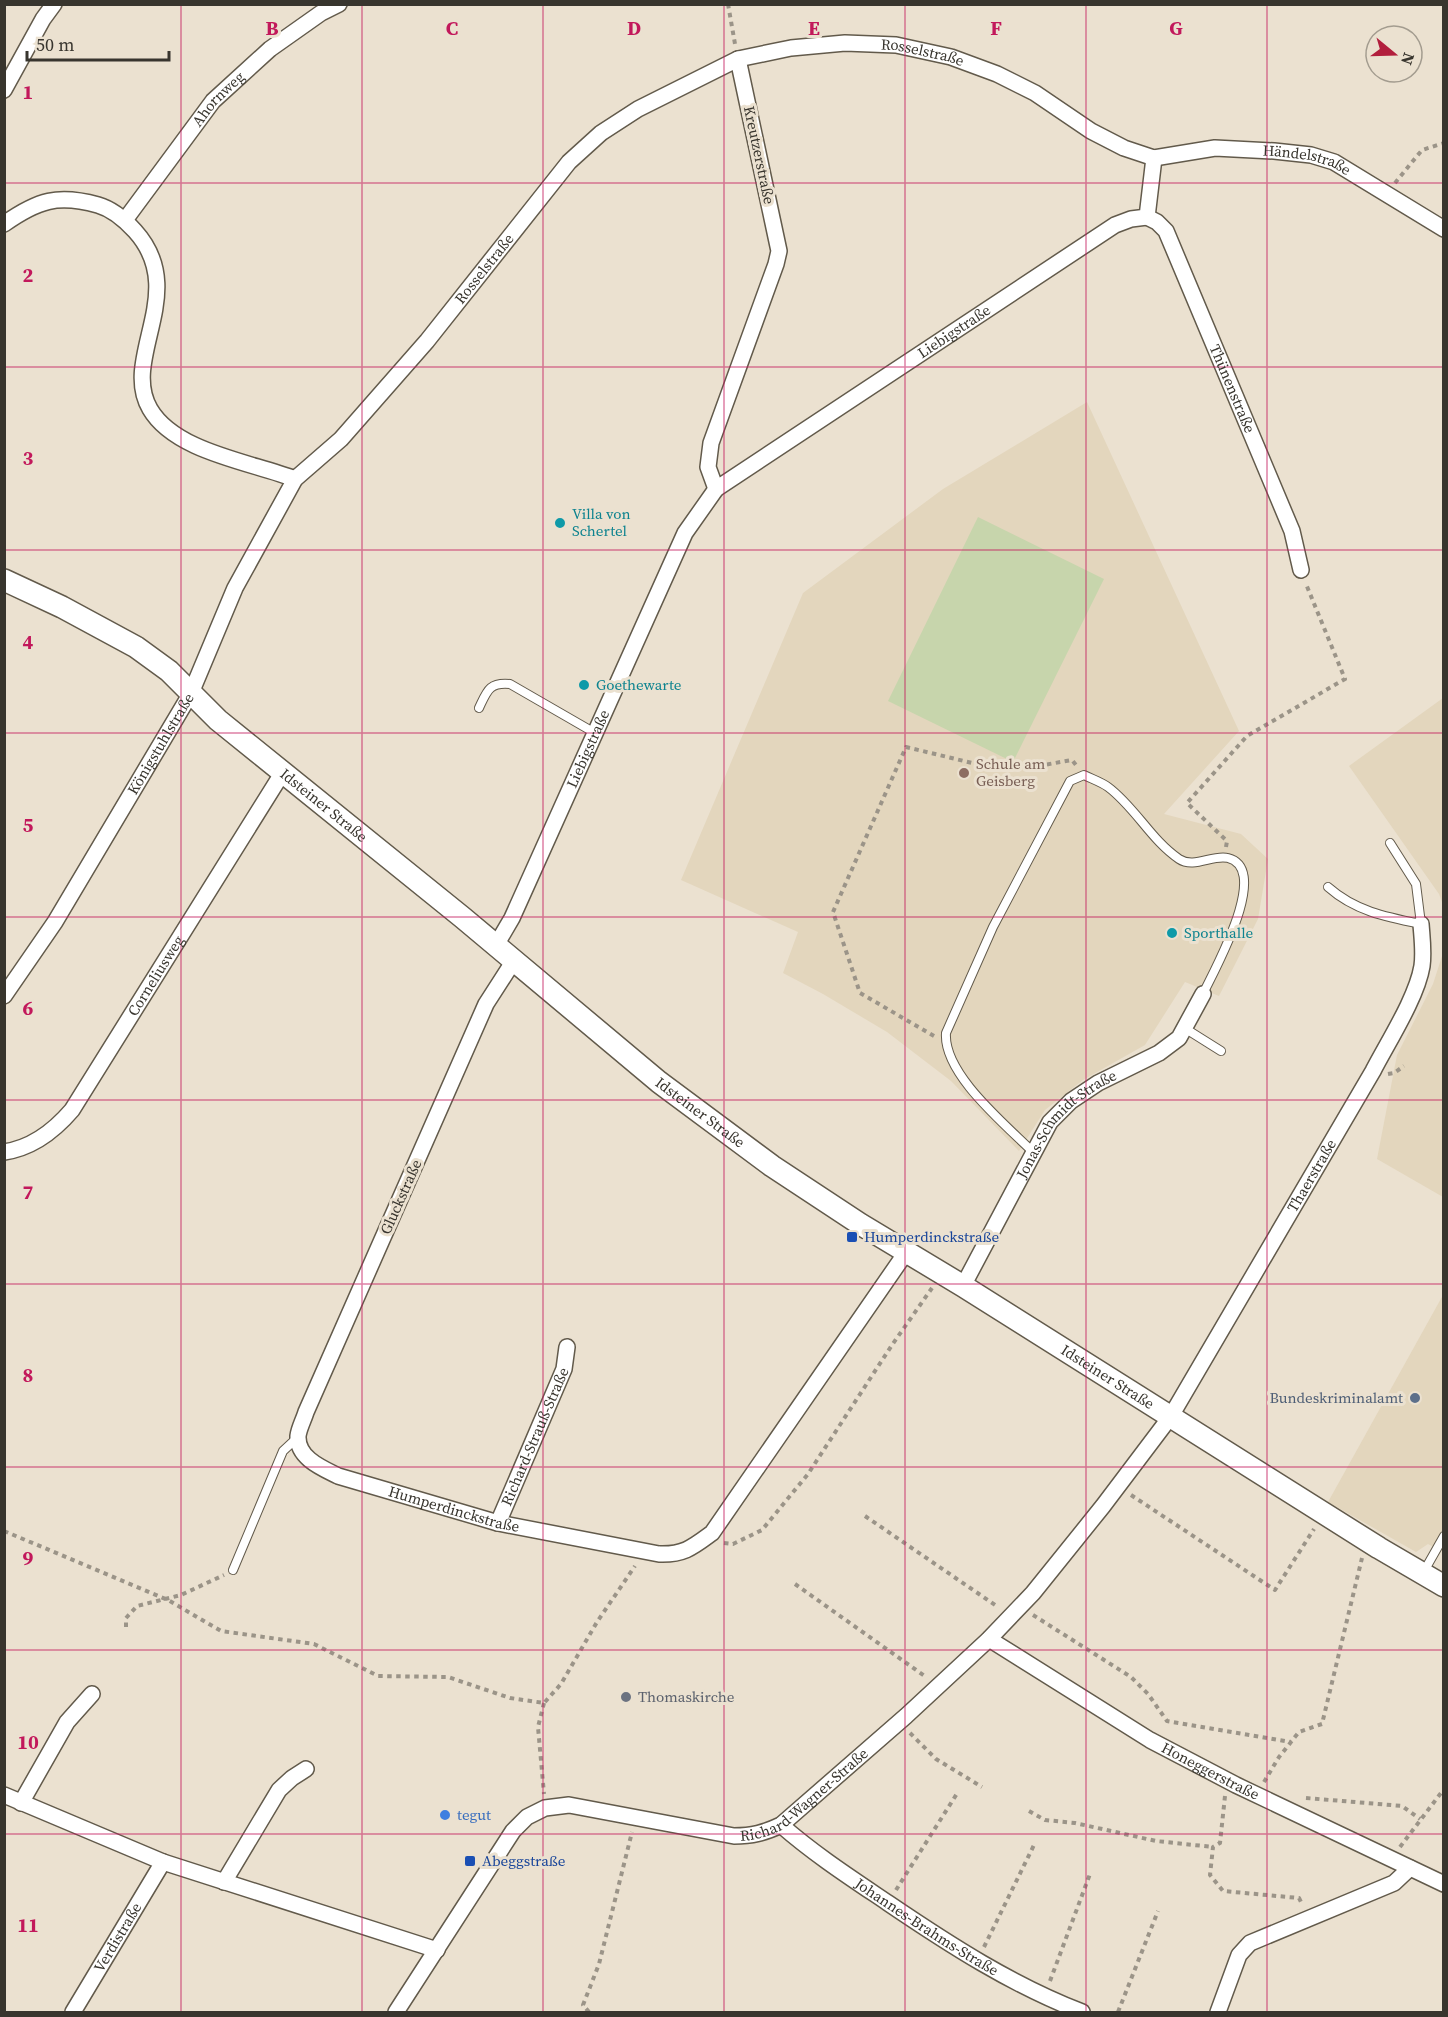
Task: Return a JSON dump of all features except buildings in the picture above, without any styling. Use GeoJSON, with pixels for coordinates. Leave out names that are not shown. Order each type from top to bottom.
{"type":"FeatureCollection","features":[{"type":"Feature","properties":{"kind":"street"},"geometry":{"type":"LineString","coordinates":[[4,90],[43,19],[54,4]]}},
{"type":"Feature","properties":{"kind":"street","name":"Ahornweg"},"geometry":{"type":"LineString","coordinates":[[125,220],[213,101],[270,49],[321,13],[339,4]]}},
{"type":"Feature","properties":{"kind":"street","name":"Rosselstraße"},"geometry":{"type":"LineString","coordinates":[[295,479],[341,440],[427,341],[568,162],[638,109],[738,59],[791,48],[844,43],[896,45],[951,57],[997,74],[1035,93],[1091,131],[1116,144],[1154,158]]}},
{"type":"Feature","properties":{"kind":"street","name":"Kreutzerstraße"},"geometry":{"type":"LineString","coordinates":[[716,489],[708,467],[711,443],[776,264],[778,251],[738,59]]}},
{"type":"Feature","properties":{"kind":"street","name":"Händelstraße"},"geometry":{"type":"LineString","coordinates":[[1154,158],[1215,148],[1311,155],[1334,162],[1443,229]]}},
{"type":"Feature","properties":{"kind":"street"},"geometry":{"type":"LineString","coordinates":[[1147,217],[1154,158]]}},
{"type":"Feature","properties":{"kind":"street"},"geometry":{"type":"LineString","coordinates":[[4,224],[26,208],[51,200],[78,200],[103,207],[125,220],[142,240],[153,263],[158,289],[144,366],[143,388],[149,408],[162,425],[201,448],[295,479]]}},
{"type":"Feature","properties":{"kind":"street","name":"Liebigstraße"},"geometry":{"type":"LineString","coordinates":[[495,947],[512,918],[685,533],[716,489],[1115,225],[1131,219],[1147,217]]}},
{"type":"Feature","properties":{"kind":"street","name":"Thünenstraße"},"geometry":{"type":"LineString","coordinates":[[1147,217],[1157,222],[1166,231],[1292,531],[1301,570]]}},
{"type":"Feature","properties":{"kind":"street","name":"Königstuhlstraße"},"geometry":{"type":"LineString","coordinates":[[4,996],[55,922],[191,693],[235,588],[295,479]]}},
{"type":"Feature","properties":{"kind":"street","name":"Idsteiner Straße"},"geometry":{"type":"LineString","coordinates":[[4,580],[62,607],[136,647],[169,671],[218,720],[462,917],[495,947],[659,1082],[808,1191],[1443,1586]]}},
{"type":"Feature","properties":{"kind":"street","name":"Corneliusweg"},"geometry":{"type":"LineString","coordinates":[[4,1152],[24,1148],[47,1135],[60,1125],[72,1110],[283,772]]}},
{"type":"Feature","properties":{"kind":"street","name":"Thaerstraße"},"geometry":{"type":"LineString","coordinates":[[1171,1416],[1401,1021],[1422,969],[1423,940],[1420,924]]}},
{"type":"Feature","properties":{"kind":"street","name":"Gluckstraße"},"geometry":{"type":"LineString","coordinates":[[298,1437],[306,1412],[486,1004],[513,962]]}},
{"type":"Feature","properties":{"kind":"street","name":"Jonas-Schmidt-Straße"},"geometry":{"type":"LineString","coordinates":[[963,1286],[1050,1122],[1071,1101],[1098,1083],[1159,1053],[1179,1038],[1186,1029],[1203,994]]}},
{"type":"Feature","properties":{"kind":"street","name":"Humperdinckstraße"},"geometry":{"type":"LineString","coordinates":[[298,1437],[301,1448],[316,1466],[338,1476],[498,1523],[675,1555],[689,1550],[712,1533],[907,1251]]}},
{"type":"Feature","properties":{"kind":"street","name":"Richard-Strauß-Straße"},"geometry":{"type":"LineString","coordinates":[[498,1523],[564,1369],[567,1347]]}},
{"type":"Feature","properties":{"kind":"street","name":"Richard-Wagner-Straße"},"geometry":{"type":"LineString","coordinates":[[396,2013],[513,1831],[527,1817],[545,1809],[569,1806],[734,1836],[752,1836],[781,1825],[939,1686],[1015,1611],[1118,1487],[1171,1416]]}},
{"type":"Feature","properties":{"kind":"street","name":"Honeggerstraße"},"geometry":{"type":"LineString","coordinates":[[988,1639],[1150,1740],[1227,1780],[1443,1884]]}},
{"type":"Feature","properties":{"kind":"street"},"geometry":{"type":"LineString","coordinates":[[21,1803],[67,1722],[92,1694]]}},
{"type":"Feature","properties":{"kind":"street"},"geometry":{"type":"LineString","coordinates":[[224,1882],[279,1790],[306,1769]]}},
{"type":"Feature","properties":{"kind":"street"},"geometry":{"type":"LineString","coordinates":[[4,1795],[163,1862],[437,1950]]}},
{"type":"Feature","properties":{"kind":"street","name":"Johannes-Brahms-Straße"},"geometry":{"type":"LineString","coordinates":[[781,1825],[808,1849],[977,1961],[1020,1986],[1082,2013]]}},
{"type":"Feature","properties":{"kind":"street","name":"Verdistraße"},"geometry":{"type":"LineString","coordinates":[[73,2013],[163,1862]]}},
{"type":"Feature","properties":{"kind":"street"},"geometry":{"type":"LineString","coordinates":[[1218,2013],[1239,1955],[1250,1943],[1394,1883],[1410,1868]]}},
{"type":"Feature","properties":{"kind":"lane"},"geometry":{"type":"LineString","coordinates":[[479,708],[487,691],[498,683],[510,684],[595,733]]}},
{"type":"Feature","properties":{"kind":"lane"},"geometry":{"type":"LineString","coordinates":[[1034,1153],[974,1095],[945,1042],[951,1019],[993,927],[1070,781],[1084,775],[1108,786],[1151,834],[1181,861],[1194,863],[1226,857],[1236,861],[1242,869],[1244,887],[1240,913],[1203,994]]}},
{"type":"Feature","properties":{"kind":"lane"},"geometry":{"type":"LineString","coordinates":[[1328,887],[1341,899],[1371,914],[1420,924],[1416,884],[1390,843]]}},
{"type":"Feature","properties":{"kind":"lane"},"geometry":{"type":"LineString","coordinates":[[1186,1029],[1221,1051]]}},
{"type":"Feature","properties":{"kind":"lane"},"geometry":{"type":"LineString","coordinates":[[233,1570],[283,1451],[298,1437]]}},
{"type":"Feature","properties":{"kind":"lane"},"geometry":{"type":"LineString","coordinates":[[1422,1574],[1443,1536]]}},
{"type":"Feature","properties":{"kind":"path"},"geometry":{"type":"LineString","coordinates":[[728,4],[738,59]]}},
{"type":"Feature","properties":{"kind":"path"},"geometry":{"type":"LineString","coordinates":[[1387,193],[1422,150],[1443,143]]}},
{"type":"Feature","properties":{"kind":"path"},"geometry":{"type":"LineString","coordinates":[[1226,857],[1227,841],[1187,803],[1247,736],[1345,678],[1301,570]]}},
{"type":"Feature","properties":{"kind":"path"},"geometry":{"type":"LineString","coordinates":[[945,1042],[860,993],[833,912],[906,747],[993,768],[1038,766],[1072,760],[1084,775]]}},
{"type":"Feature","properties":{"kind":"path"},"geometry":{"type":"LineString","coordinates":[[1398,1070],[1404,1066]]}},
{"type":"Feature","properties":{"kind":"path"},"geometry":{"type":"LineString","coordinates":[[703,1540],[733,1544],[762,1530],[808,1474],[942,1273]]}},
{"type":"Feature","properties":{"kind":"path"},"geometry":{"type":"LineString","coordinates":[[1118,1487],[1275,1590],[1324,1513]]}},
{"type":"Feature","properties":{"kind":"path"},"geometry":{"type":"LineString","coordinates":[[865,1516],[1015,1611],[1131,1677],[1148,1694],[1167,1721],[1291,1743]]}},
{"type":"Feature","properties":{"kind":"path"},"geometry":{"type":"LineString","coordinates":[[4,1531],[168,1600],[221,1631],[314,1644],[378,1676],[448,1677],[510,1698],[544,1702]]}},
{"type":"Feature","properties":{"kind":"path"},"geometry":{"type":"LineString","coordinates":[[1256,1794],[1279,1757],[1299,1732],[1322,1724],[1366,1539]]}},
{"type":"Feature","properties":{"kind":"path"},"geometry":{"type":"LineString","coordinates":[[545,1809],[537,1727],[544,1702],[561,1684],[597,1622],[646,1551]]}},
{"type":"Feature","properties":{"kind":"path"},"geometry":{"type":"LineString","coordinates":[[126,1627],[126,1617],[137,1606],[168,1600],[233,1570]]}},
{"type":"Feature","properties":{"kind":"path"},"geometry":{"type":"LineString","coordinates":[[795,1584],[939,1686]]}},
{"type":"Feature","properties":{"kind":"path"},"geometry":{"type":"LineString","coordinates":[[899,1722],[936,1759],[982,1787]]}},
{"type":"Feature","properties":{"kind":"path"},"geometry":{"type":"LineString","coordinates":[[1029,1811],[1045,1820],[1075,1823],[1156,1841],[1213,1847],[1220,1843],[1227,1780]]}},
{"type":"Feature","properties":{"kind":"path"},"geometry":{"type":"LineString","coordinates":[[1392,1858],[1443,1789]]}},
{"type":"Feature","properties":{"kind":"path"},"geometry":{"type":"LineString","coordinates":[[888,1903],[958,1792]]}},
{"type":"Feature","properties":{"kind":"path"},"geometry":{"type":"LineString","coordinates":[[1301,1798],[1402,1806],[1420,1819]]}},
{"type":"Feature","properties":{"kind":"path"},"geometry":{"type":"LineString","coordinates":[[589,2013],[583,2005],[599,1964],[636,1817]]}},
{"type":"Feature","properties":{"kind":"path"},"geometry":{"type":"LineString","coordinates":[[977,1961],[1034,1845]]}},
{"type":"Feature","properties":{"kind":"path"},"geometry":{"type":"LineString","coordinates":[[1213,1847],[1210,1875],[1223,1891],[1299,1898],[1310,1918]]}},
{"type":"Feature","properties":{"kind":"path"},"geometry":{"type":"LineString","coordinates":[[1044,1996],[1090,1874]]}},
{"type":"Feature","properties":{"kind":"path"},"geometry":{"type":"LineString","coordinates":[[1118,2013],[1158,1911]]}},
{"type":"Feature","properties":{"kind":"shaded area","name":"Schule am Geisberg"},"geometry":{"type":"Polygon","coordinates":[[[1087,402],[1239,731],[1164,814],[1241,834],[1268,859],[1258,919],[1219,996],[1185,982],[1145,1045],[1083,1080],[1045,1110],[1019,1151],[951,1081],[887,1032],[783,973],[798,932],[681,880],[803,593],[943,489],[1087,402]]]}},
{"type":"Feature","properties":{"kind":"shaded area"},"geometry":{"type":"Polygon","coordinates":[[[1443,698],[1443,905],[1439,894],[1349,766],[1443,698]]]}},
{"type":"Feature","properties":{"kind":"shaded area"},"geometry":{"type":"Polygon","coordinates":[[[1443,953],[1443,1197],[1377,1159],[1397,1055],[1433,984],[1443,953]]]}},
{"type":"Feature","properties":{"kind":"shaded area","name":"Bundeskriminalamt"},"geometry":{"type":"Polygon","coordinates":[[[1443,1295],[1443,1552],[1428,1544],[1416,1552],[1328,1502],[1443,1295]]]}},
{"type":"Feature","properties":{"kind":"green space"},"geometry":{"type":"Polygon","coordinates":[[[978,517],[1104,579],[1013,762],[888,701],[978,517]]]}},
{"type":"Feature","properties":{"kind":"place","name":"Villa von Schertel"},"geometry":{"type":"Point","coordinates":[560,523]}},
{"type":"Feature","properties":{"kind":"place","name":"Goethewarte"},"geometry":{"type":"Point","coordinates":[584,685]}},
{"type":"Feature","properties":{"kind":"place","name":"Schule am Geisberg"},"geometry":{"type":"Point","coordinates":[964,773]}},
{"type":"Feature","properties":{"kind":"place","name":"Sporthalle"},"geometry":{"type":"Point","coordinates":[1172,933]}},
{"type":"Feature","properties":{"kind":"place","name":"Humperdinckstraße"},"geometry":{"type":"Point","coordinates":[852,1237]}},
{"type":"Feature","properties":{"kind":"place","name":"Bundeskriminalamt"},"geometry":{"type":"Point","coordinates":[1415,1398]}},
{"type":"Feature","properties":{"kind":"place","name":"Thomaskirche"},"geometry":{"type":"Point","coordinates":[626,1697]}},
{"type":"Feature","properties":{"kind":"place","name":"tegut"},"geometry":{"type":"Point","coordinates":[445,1815]}},
{"type":"Feature","properties":{"kind":"place","name":"Abeggstraße"},"geometry":{"type":"Point","coordinates":[470,1861]}}]}
